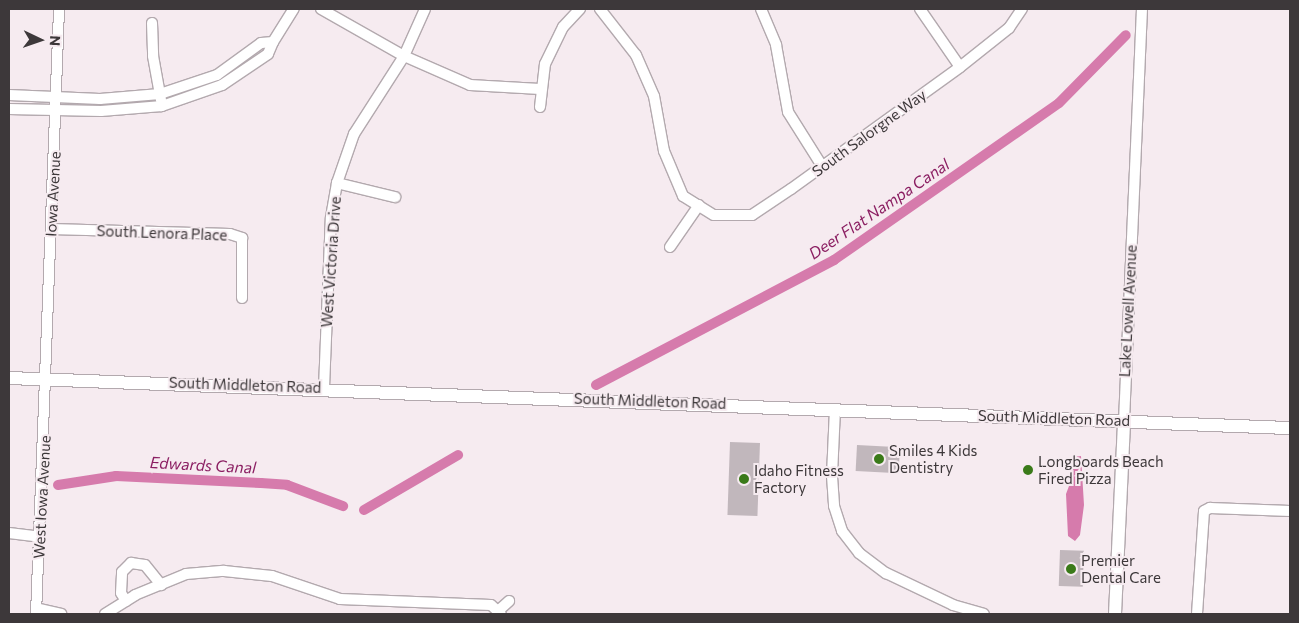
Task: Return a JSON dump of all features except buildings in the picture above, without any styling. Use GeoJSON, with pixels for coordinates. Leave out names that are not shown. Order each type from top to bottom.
{"type":"FeatureCollection","features":[{"type":"Feature","properties":{"kind":"main road","name":"South Middleton Road"},"geometry":{"type":"LineString","coordinates":[[9,378],[324,388],[1290,428]]}},
{"type":"Feature","properties":{"kind":"main road","name":"Lake Lowell Avenue"},"geometry":{"type":"LineString","coordinates":[[1115,614],[1124,421]]}},
{"type":"Feature","properties":{"kind":"street","name":"Iowa Avenue"},"geometry":{"type":"LineString","coordinates":[[47,380],[59,9]]}},
{"type":"Feature","properties":{"kind":"street"},"geometry":{"type":"LineString","coordinates":[[9,109],[56,111],[162,106],[222,85],[268,54],[273,42],[294,9]]}},
{"type":"Feature","properties":{"kind":"street"},"geometry":{"type":"LineString","coordinates":[[321,9],[404,56],[470,85],[540,89]]}},
{"type":"Feature","properties":{"kind":"street","name":"West Victoria Drive"},"geometry":{"type":"LineString","coordinates":[[324,388],[331,217],[337,183],[354,134],[404,56],[425,9]]}},
{"type":"Feature","properties":{"kind":"street"},"geometry":{"type":"LineString","coordinates":[[540,107],[540,89],[545,64],[563,27],[580,9]]}},
{"type":"Feature","properties":{"kind":"street","name":"South Salorgne Way"},"geometry":{"type":"LineString","coordinates":[[600,9],[636,54],[654,96],[664,151],[683,196],[714,215],[752,215],[960,67],[1009,28],[1022,9]]}},
{"type":"Feature","properties":{"kind":"street"},"geometry":{"type":"LineString","coordinates":[[761,9],[776,45],[788,112],[822,166]]}},
{"type":"Feature","properties":{"kind":"street"},"geometry":{"type":"LineString","coordinates":[[920,9],[960,67]]}},
{"type":"Feature","properties":{"kind":"street","name":"Lake Lowell Avenue"},"geometry":{"type":"LineString","coordinates":[[1124,421],[1142,9]]}},
{"type":"Feature","properties":{"kind":"street"},"geometry":{"type":"LineString","coordinates":[[152,23],[152,56],[162,106]]}},
{"type":"Feature","properties":{"kind":"street"},"geometry":{"type":"LineString","coordinates":[[9,95],[57,95],[100,99],[160,94],[217,75],[261,44],[273,42]]}},
{"type":"Feature","properties":{"kind":"street"},"geometry":{"type":"LineString","coordinates":[[217,75],[222,85]]}},
{"type":"Feature","properties":{"kind":"street"},"geometry":{"type":"LineString","coordinates":[[337,183],[395,197]]}},
{"type":"Feature","properties":{"kind":"street"},"geometry":{"type":"LineString","coordinates":[[670,247],[699,206]]}},
{"type":"Feature","properties":{"kind":"street","name":"South Lenora Place"},"geometry":{"type":"LineString","coordinates":[[51,229],[236,236],[242,238],[244,247],[242,298]]}},
{"type":"Feature","properties":{"kind":"street","name":"West Iowa Avenue"},"geometry":{"type":"LineString","coordinates":[[36,611],[47,380]]}},
{"type":"Feature","properties":{"kind":"street"},"geometry":{"type":"LineString","coordinates":[[835,409],[834,506],[847,538],[859,554],[900,581],[953,606],[984,614]]}},
{"type":"Feature","properties":{"kind":"street"},"geometry":{"type":"LineString","coordinates":[[1197,614],[1204,511],[1210,508],[1290,511]]}},
{"type":"Feature","properties":{"kind":"street"},"geometry":{"type":"LineString","coordinates":[[9,533],[40,536]]}},
{"type":"Feature","properties":{"kind":"street"},"geometry":{"type":"LineString","coordinates":[[126,601],[121,592],[122,572],[131,563],[145,564],[161,585]]}},
{"type":"Feature","properties":{"kind":"street"},"geometry":{"type":"LineString","coordinates":[[105,614],[126,601],[186,574],[224,571],[272,576],[340,599],[491,605],[499,613],[509,601]]}},
{"type":"Feature","properties":{"kind":"street"},"geometry":{"type":"LineString","coordinates":[[36,611],[61,614]]}},
{"type":"Feature","properties":{"kind":"shaded area"},"geometry":{"type":"Polygon","coordinates":[[[1081,456],[1084,505],[1080,535],[1075,541],[1068,536],[1066,494],[1072,478],[1073,457],[1081,456]]]}},
{"type":"Feature","properties":{"kind":"waterway","name":"Deer Flat Nampa Canal"},"geometry":{"type":"LineString","coordinates":[[596,385],[834,260],[1059,103],[1126,35]]}},
{"type":"Feature","properties":{"kind":"waterway","name":"Edwards Canal"},"geometry":{"type":"LineString","coordinates":[[364,510],[458,455]]}},
{"type":"Feature","properties":{"kind":"waterway","name":"Edwards Canal"},"geometry":{"type":"LineString","coordinates":[[58,485],[116,476],[261,483],[287,485],[343,506]]}},
{"type":"Feature","properties":{"kind":"place","name":"Smiles 4 Kids Dentistry"},"geometry":{"type":"Point","coordinates":[879,459]}},
{"type":"Feature","properties":{"kind":"place","name":"Longboards Beach Fired Pizza"},"geometry":{"type":"Point","coordinates":[1028,470]}},
{"type":"Feature","properties":{"kind":"place","name":"Idaho Fitness Factory"},"geometry":{"type":"Point","coordinates":[744,479]}},
{"type":"Feature","properties":{"kind":"place","name":"Premier Dental Care"},"geometry":{"type":"Point","coordinates":[1071,569]}}]}
